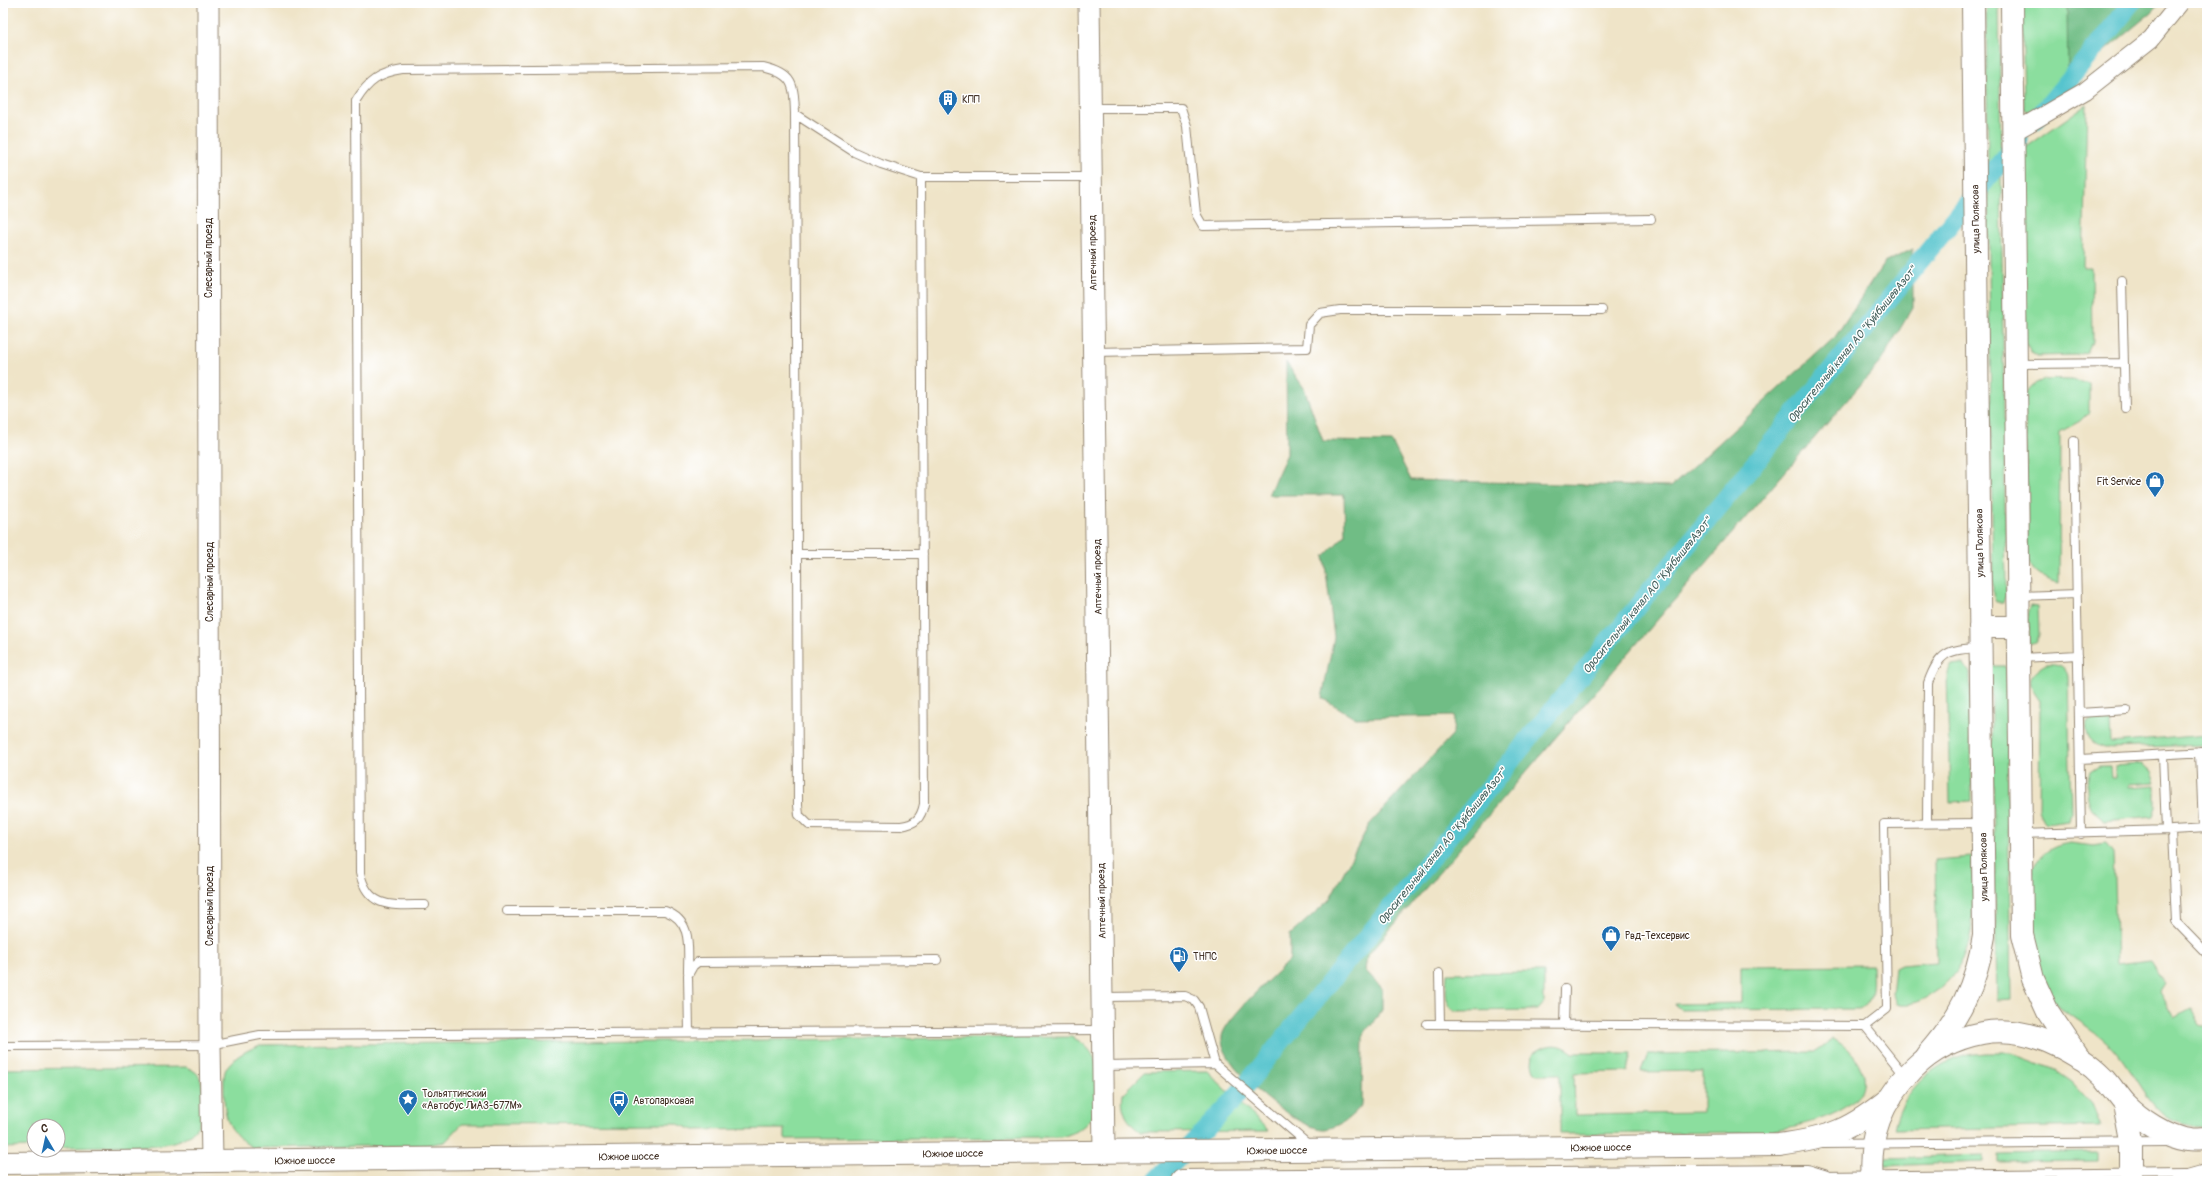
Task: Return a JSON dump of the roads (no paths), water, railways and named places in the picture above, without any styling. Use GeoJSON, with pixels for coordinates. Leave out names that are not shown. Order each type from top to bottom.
{"type":"FeatureCollection","features":[{"type":"Feature","properties":{"kind":"main road","name":"улица Полякова"},"geometry":{"type":"LineString","coordinates":[[1912,1071],[1942,1037],[1957,1016],[1979,966],[1984,936],[1972,3]]}},
{"type":"Feature","properties":{"kind":"main road"},"geometry":{"type":"LineString","coordinates":[[2012,3],[2022,935],[2032,972],[2048,1012],[2079,1058]]}},
{"type":"Feature","properties":{"kind":"main road"},"geometry":{"type":"LineString","coordinates":[[1981,637],[2019,627]]}},
{"type":"Feature","properties":{"kind":"main road","name":"Южное шоссе"},"geometry":{"type":"LineString","coordinates":[[3,1163],[1779,1145],[1808,1141],[1835,1134],[1865,1119],[1890,1097],[1912,1071],[1942,1047],[1965,1036],[1999,1031],[2022,1032],[2047,1041],[2079,1058],[2104,1078],[2124,1103],[2145,1120],[2165,1132],[2198,1140]]}},
{"type":"Feature","properties":{"kind":"main road","name":"Южное шоссе"},"geometry":{"type":"LineString","coordinates":[[1871,1178],[1871,1144],[1877,1120],[1890,1097]]}},
{"type":"Feature","properties":{"kind":"main road","name":"Южное шоссе"},"geometry":{"type":"LineString","coordinates":[[2124,1103],[2131,1141],[2132,1177]]}},
{"type":"Feature","properties":{"kind":"main road"},"geometry":{"type":"LineString","coordinates":[[2182,1181],[2207,1173]]}},
{"type":"Feature","properties":{"kind":"main road"},"geometry":{"type":"LineString","coordinates":[[1182,1181],[1815,1178]]}},
{"type":"Feature","properties":{"kind":"street","name":"Слесарный проезд"},"geometry":{"type":"LineString","coordinates":[[208,3],[210,1045],[212,1160]]}},
{"type":"Feature","properties":{"kind":"street","name":"Аптечный проезд"},"geometry":{"type":"LineString","coordinates":[[1089,3],[1104,1152]]}},
{"type":"Feature","properties":{"kind":"street"},"geometry":{"type":"LineString","coordinates":[[2014,132],[2085,91],[2151,39],[2180,3]]}},
{"type":"Feature","properties":{"kind":"lane"},"geometry":{"type":"LineString","coordinates":[[425,905],[390,905],[372,898],[363,887],[360,873],[356,101],[364,89],[373,80],[384,74],[403,70],[763,68],[779,71],[788,78],[794,91],[795,114],[798,805],[799,815],[808,825],[901,826],[911,824],[922,813],[924,804],[921,177]]}},
{"type":"Feature","properties":{"kind":"lane"},"geometry":{"type":"LineString","coordinates":[[1090,108],[1180,108],[1187,126],[1196,214],[1203,226],[1651,219]]}},
{"type":"Feature","properties":{"kind":"lane"},"geometry":{"type":"LineString","coordinates":[[795,114],[854,152],[881,164],[921,177],[1091,177]]}},
{"type":"Feature","properties":{"kind":"lane"},"geometry":{"type":"LineString","coordinates":[[2122,281],[2125,408]]}},
{"type":"Feature","properties":{"kind":"lane"},"geometry":{"type":"LineString","coordinates":[[1094,352],[1307,348],[1309,325],[1320,313],[1340,310],[1602,310]]}},
{"type":"Feature","properties":{"kind":"lane"},"geometry":{"type":"LineString","coordinates":[[2016,364],[2124,363]]}},
{"type":"Feature","properties":{"kind":"lane"},"geometry":{"type":"LineString","coordinates":[[2074,441],[2081,834]]}},
{"type":"Feature","properties":{"kind":"lane"},"geometry":{"type":"LineString","coordinates":[[797,554],[923,554]]}},
{"type":"Feature","properties":{"kind":"lane"},"geometry":{"type":"LineString","coordinates":[[2019,596],[2077,594]]}},
{"type":"Feature","properties":{"kind":"lane"},"geometry":{"type":"LineString","coordinates":[[1927,823],[1928,683],[1935,663],[1946,654],[1962,648],[1981,637]]}},
{"type":"Feature","properties":{"kind":"lane"},"geometry":{"type":"LineString","coordinates":[[2019,658],[2078,655]]}},
{"type":"Feature","properties":{"kind":"lane"},"geometry":{"type":"LineString","coordinates":[[2079,713],[2127,710]]}},
{"type":"Feature","properties":{"kind":"lane"},"geometry":{"type":"LineString","coordinates":[[2021,834],[2081,834],[2205,828],[2204,752],[2080,759]]}},
{"type":"Feature","properties":{"kind":"lane"},"geometry":{"type":"LineString","coordinates":[[2163,755],[2176,922],[2207,954]]}},
{"type":"Feature","properties":{"kind":"lane"},"geometry":{"type":"LineString","coordinates":[[1427,1024],[1865,1026],[1887,1009],[1884,824],[1983,823]]}},
{"type":"Feature","properties":{"kind":"lane"},"geometry":{"type":"LineString","coordinates":[[507,911],[665,911],[674,914],[684,923],[688,933],[688,1032]]}},
{"type":"Feature","properties":{"kind":"lane"},"geometry":{"type":"LineString","coordinates":[[688,975],[693,966],[698,962],[707,961],[937,960]]}},
{"type":"Feature","properties":{"kind":"lane"},"geometry":{"type":"LineString","coordinates":[[1439,973],[1440,1024]]}},
{"type":"Feature","properties":{"kind":"lane"},"geometry":{"type":"LineString","coordinates":[[1564,1025],[1565,989]]}},
{"type":"Feature","properties":{"kind":"lane"},"geometry":{"type":"LineString","coordinates":[[1103,997],[1185,996],[1194,1000],[1199,1007],[1215,1064],[1314,1150]]}},
{"type":"Feature","properties":{"kind":"lane"},"geometry":{"type":"LineString","coordinates":[[1865,1026],[1912,1071]]}},
{"type":"Feature","properties":{"kind":"lane"},"geometry":{"type":"LineString","coordinates":[[3,1046],[210,1045],[260,1035],[1103,1030]]}},
{"type":"Feature","properties":{"kind":"lane"},"geometry":{"type":"LineString","coordinates":[[1103,1066],[1215,1064]]}},
{"type":"Feature","properties":{"kind":"lane"},"geometry":{"type":"LineString","coordinates":[[1779,1145],[2198,1140]]}},
{"type":"Feature","properties":{"kind":"lane"},"geometry":{"type":"LineString","coordinates":[[1815,1178],[2132,1177],[2207,1173]]}},
{"type":"Feature","properties":{"kind":"waterway","name":"Оросительный канал АО \"КуйбышевАзот\""},"geometry":{"type":"LineString","coordinates":[[2036,120],[2132,3]]}},
{"type":"Feature","properties":{"kind":"waterway","name":"Оросительный канал АО \"КуйбышевАзот\""},"geometry":{"type":"LineString","coordinates":[[1156,1181],[1231,1103],[2019,140]]}},
{"type":"Feature","properties":{"kind":"place","name":"КПП"},"geometry":{"type":"Point","coordinates":[948,116]}},
{"type":"Feature","properties":{"kind":"place","name":"Fit Service"},"geometry":{"type":"Point","coordinates":[2155,498]}},
{"type":"Feature","properties":{"kind":"place","name":"Рвд-Техсервис"},"geometry":{"type":"Point","coordinates":[1611,952]}},
{"type":"Feature","properties":{"kind":"place","name":"ТНПС"},"geometry":{"type":"Point","coordinates":[1179,973]}},
{"type":"Feature","properties":{"kind":"place","name":"Тольяттинский «Автобус ЛиАЗ-677М»"},"geometry":{"type":"Point","coordinates":[408,1116]}},
{"type":"Feature","properties":{"kind":"place","name":"Автопарковая"},"geometry":{"type":"Point","coordinates":[619,1117]}}]}
